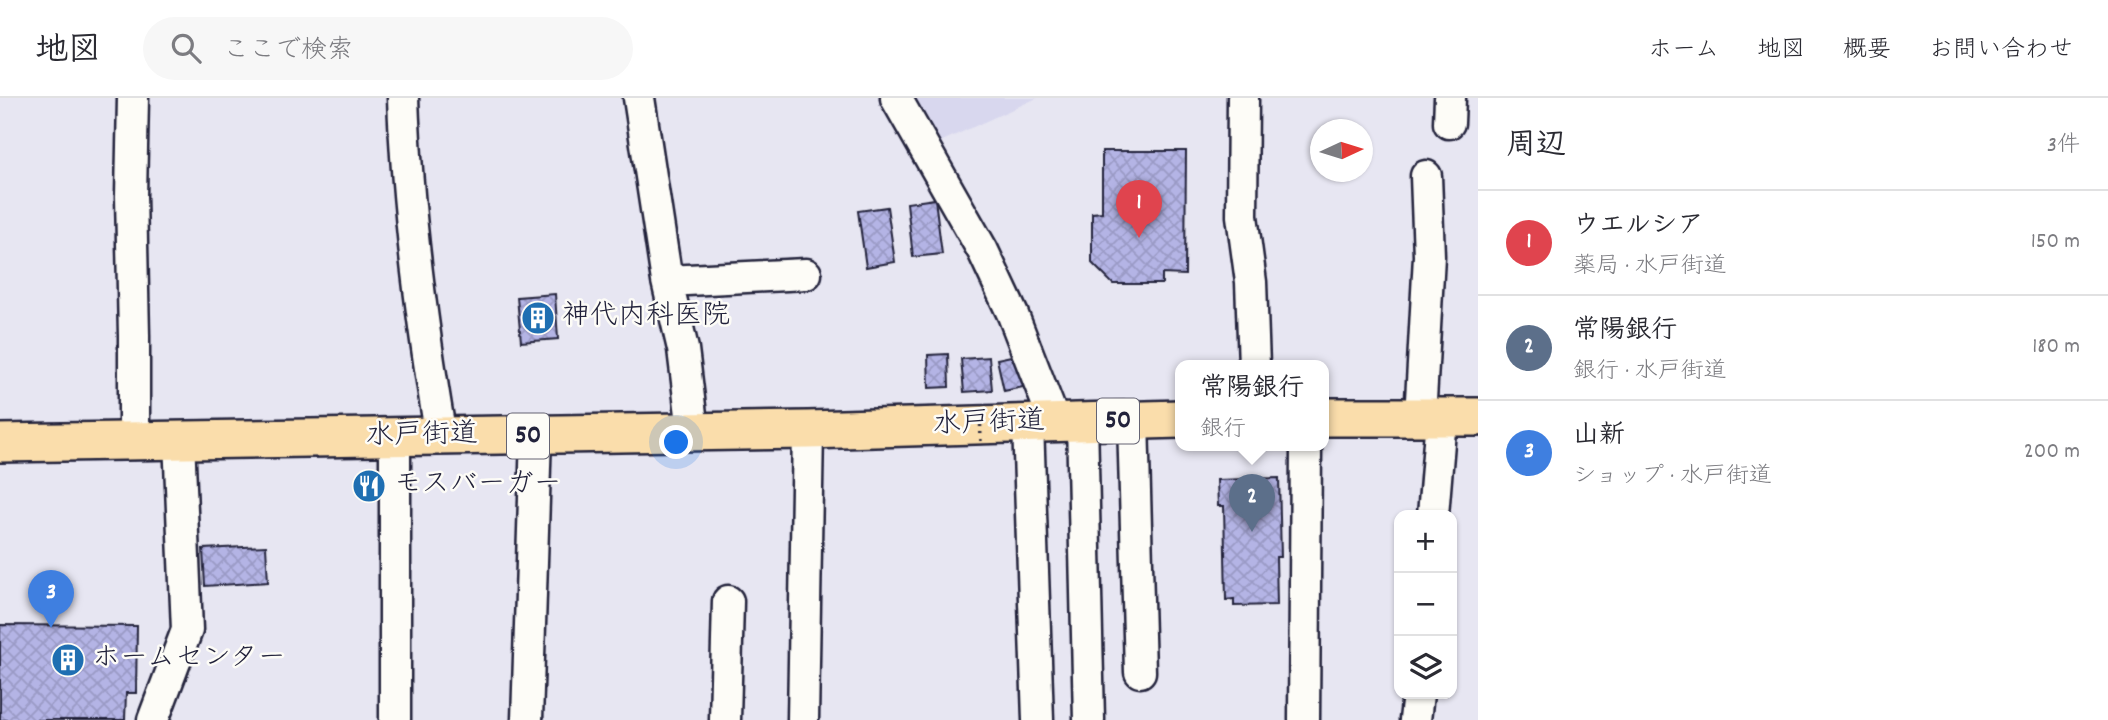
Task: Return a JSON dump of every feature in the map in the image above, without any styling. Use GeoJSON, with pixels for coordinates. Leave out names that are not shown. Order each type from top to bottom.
{"type":"FeatureCollection","features":[{"type":"Feature","properties":{"kind":"main road"},"geometry":{"type":"LineString","coordinates":[[1329,417],[1478,417]]}},
{"type":"Feature","properties":{"kind":"main road","name":"水戸街道"},"geometry":{"type":"LineString","coordinates":[[0,443],[808,430],[1175,419]]}},
{"type":"Feature","properties":{"kind":"street"},"geometry":{"type":"LineString","coordinates":[[133,98],[131,196],[134,440]]}},
{"type":"Feature","properties":{"kind":"street"},"geometry":{"type":"LineString","coordinates":[[402,98],[407,174],[420,289],[441,437]]}},
{"type":"Feature","properties":{"kind":"street"},"geometry":{"type":"LineString","coordinates":[[639,98],[667,281],[683,349],[693,431]]}},
{"type":"Feature","properties":{"kind":"street"},"geometry":{"type":"LineString","coordinates":[[896,98],[988,262],[1013,315],[1055,422],[1088,720]]}},
{"type":"Feature","properties":{"kind":"street"},"geometry":{"type":"LineString","coordinates":[[1243,98],[1242,216],[1251,282],[1254,360]]}},
{"type":"Feature","properties":{"kind":"street"},"geometry":{"type":"LineString","coordinates":[[1426,176],[1433,510]]}},
{"type":"Feature","properties":{"kind":"street"},"geometry":{"type":"LineString","coordinates":[[667,281],[806,274]]}},
{"type":"Feature","properties":{"kind":"street"},"geometry":{"type":"LineString","coordinates":[[1133,420],[1140,671]]}},
{"type":"Feature","properties":{"kind":"street"},"geometry":{"type":"LineString","coordinates":[[1038,720],[1055,422]]}},
{"type":"Feature","properties":{"kind":"street"},"geometry":{"type":"LineString","coordinates":[[803,720],[808,430]]}},
{"type":"Feature","properties":{"kind":"street"},"geometry":{"type":"LineString","coordinates":[[527,720],[536,435]]}},
{"type":"Feature","properties":{"kind":"street"},"geometry":{"type":"LineString","coordinates":[[395,437],[395,720]]}},
{"type":"Feature","properties":{"kind":"street"},"geometry":{"type":"LineString","coordinates":[[153,720],[187,630],[179,439]]}},
{"type":"Feature","properties":{"kind":"street"},"geometry":{"type":"LineString","coordinates":[[1304,720],[1306,451]]}},
{"type":"Feature","properties":{"kind":"street"},"geometry":{"type":"LineString","coordinates":[[725,720],[728,601]]}},
{"type":"Feature","properties":{"kind":"street"},"geometry":{"type":"LineString","coordinates":[[1415,720],[1417,699]]}},
{"type":"Feature","properties":{"kind":"path"},"geometry":{"type":"LineString","coordinates":[[980,404],[981,444]]}},
{"type":"Feature","properties":{"kind":"shaded area"},"geometry":{"type":"Polygon","coordinates":[[[915,98],[1037,98],[940,142],[915,98]]]}},
{"type":"Feature","properties":{"kind":"building"},"geometry":{"type":"Polygon","coordinates":[[[1102,151],[1186,151],[1185,275],[1162,274],[1162,284],[1113,284],[1092,263],[1092,213],[1102,212],[1102,151]]]}},
{"type":"Feature","properties":{"kind":"building"},"geometry":{"type":"Polygon","coordinates":[[[935,199],[942,254],[913,257],[907,203],[935,199]]]}},
{"type":"Feature","properties":{"kind":"building"},"geometry":{"type":"Polygon","coordinates":[[[887,207],[895,262],[866,267],[858,211],[887,207]]]}},
{"type":"Feature","properties":{"kind":"building","name":"神代内科医院"},"geometry":{"type":"Polygon","coordinates":[[[555,294],[558,339],[521,342],[517,297],[555,294]]]}},
{"type":"Feature","properties":{"kind":"building"},"geometry":{"type":"Polygon","coordinates":[[[948,354],[949,387],[929,388],[928,355],[948,354]]]}},
{"type":"Feature","properties":{"kind":"building"},"geometry":{"type":"Polygon","coordinates":[[[1016,355],[1023,387],[1004,391],[997,359],[1016,355]]]}},
{"type":"Feature","properties":{"kind":"building"},"geometry":{"type":"Polygon","coordinates":[[[989,357],[992,390],[964,392],[961,359],[989,357]]]}},
{"type":"Feature","properties":{"kind":"building"},"geometry":{"type":"Polygon","coordinates":[[[1279,478],[1281,557],[1276,557],[1277,605],[1234,606],[1234,599],[1226,600],[1224,506],[1218,506],[1217,480],[1279,478]]]}},
{"type":"Feature","properties":{"kind":"building"},"geometry":{"type":"Polygon","coordinates":[[[266,546],[268,582],[205,586],[203,549],[266,546]]]}},
{"type":"Feature","properties":{"kind":"building","name":"ホームセンター"},"geometry":{"type":"Polygon","coordinates":[[[0,625],[137,626],[136,693],[126,693],[125,720],[0,720],[0,625]]]}},
{"type":"Feature","properties":{"kind":"place","name":"ウエルシア"},"geometry":{"type":"Point","coordinates":[1139,238]}},
{"type":"Feature","properties":{"kind":"place","name":"神代内科医院"},"geometry":{"type":"Point","coordinates":[538,318]}},
{"type":"Feature","properties":{"kind":"place","name":"モスバーガー"},"geometry":{"type":"Point","coordinates":[369,486]}},
{"type":"Feature","properties":{"kind":"place","name":"常陽銀行"},"geometry":{"type":"Point","coordinates":[1252,532]}},
{"type":"Feature","properties":{"kind":"place","name":"山新"},"geometry":{"type":"Point","coordinates":[51,628]}},
{"type":"Feature","properties":{"kind":"place","name":"ホームセンター"},"geometry":{"type":"Point","coordinates":[68,660]}}]}
